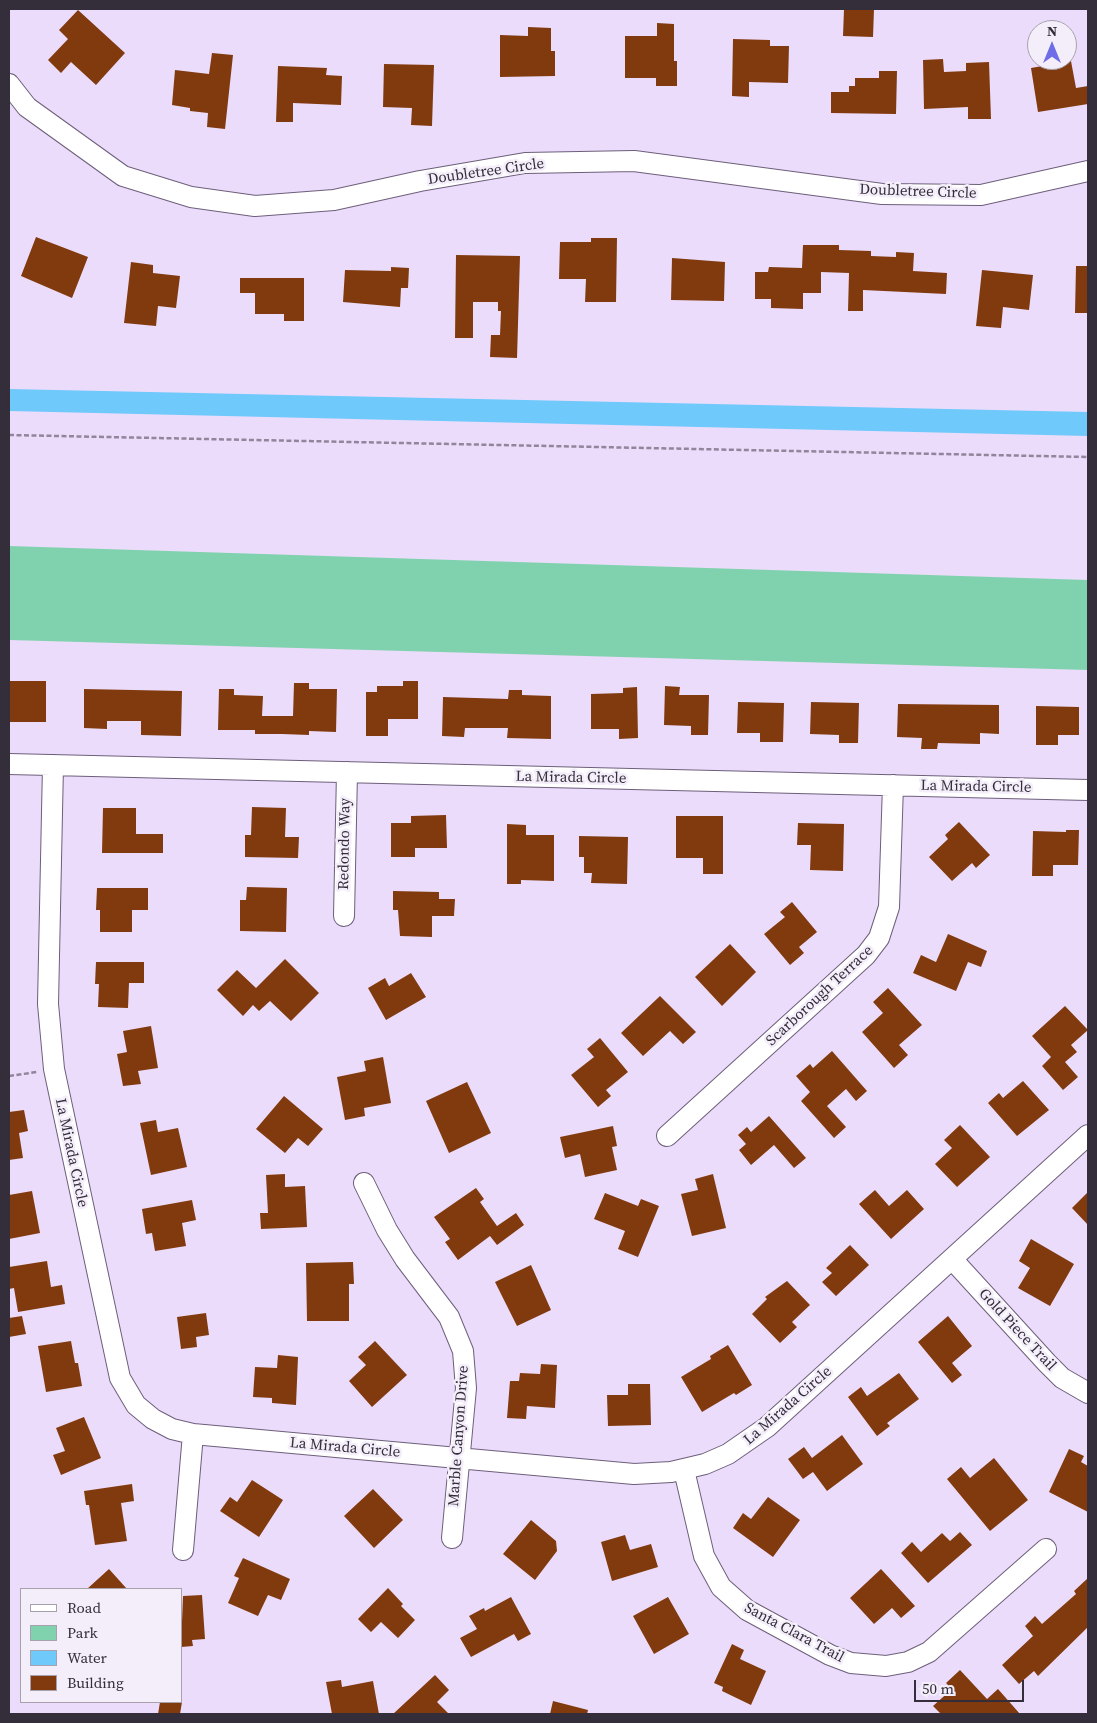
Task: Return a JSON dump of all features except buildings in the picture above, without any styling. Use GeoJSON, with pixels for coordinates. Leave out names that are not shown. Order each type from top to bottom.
{"type":"FeatureCollection","features":[{"type":"Feature","properties":{"kind":"street","name":"Doubletree Circle"},"geometry":{"type":"LineString","coordinates":[[9,84],[27,107],[123,176],[191,197],[255,206],[334,200],[420,181],[525,163],[634,161],[882,194],[981,195],[1088,171]]}},
{"type":"Feature","properties":{"kind":"street","name":"La Mirada Circle"},"geometry":{"type":"LineString","coordinates":[[9,764],[1088,790]]}},
{"type":"Feature","properties":{"kind":"street","name":"La Mirada Circle"},"geometry":{"type":"LineString","coordinates":[[53,766],[48,1004],[54,1069],[120,1378],[133,1401],[152,1419],[172,1429],[193,1434],[634,1474],[684,1470],[728,1454],[749,1441],[1088,1135]]}},
{"type":"Feature","properties":{"kind":"street","name":"Redondo Way"},"geometry":{"type":"LineString","coordinates":[[344,916],[347,772]]}},
{"type":"Feature","properties":{"kind":"street","name":"Scarborough Terrace"},"geometry":{"type":"LineString","coordinates":[[667,1136],[866,955],[876,942],[884,928],[889,907],[893,785]]}},
{"type":"Feature","properties":{"kind":"street","name":"Marble Canyon Drive"},"geometry":{"type":"LineString","coordinates":[[364,1183],[387,1230],[404,1259],[449,1316],[460,1339],[466,1376],[452,1538]]}},
{"type":"Feature","properties":{"kind":"street","name":"Gold Piece Trail"},"geometry":{"type":"LineString","coordinates":[[952,1259],[1062,1378],[1088,1393]]}},
{"type":"Feature","properties":{"kind":"street"},"geometry":{"type":"LineString","coordinates":[[183,1550],[193,1434]]}},
{"type":"Feature","properties":{"kind":"street","name":"Santa Clara Trail"},"geometry":{"type":"LineString","coordinates":[[684,1470],[704,1556],[714,1577],[728,1595],[747,1610],[813,1646],[840,1659],[857,1664],[874,1666],[897,1664],[929,1652],[1046,1549]]}},
{"type":"Feature","properties":{"kind":"path"},"geometry":{"type":"LineString","coordinates":[[9,435],[1088,457]]}},
{"type":"Feature","properties":{"kind":"path"},"geometry":{"type":"LineString","coordinates":[[9,1076],[54,1069]]}},
{"type":"Feature","properties":{"kind":"green space"},"geometry":{"type":"Polygon","coordinates":[[[9,546],[1088,580],[1088,670],[9,640],[9,546]]]}},
{"type":"Feature","properties":{"kind":"water"},"geometry":{"type":"Polygon","coordinates":[[[9,389],[1088,412],[1088,436],[9,411],[9,389]]]}}]}
